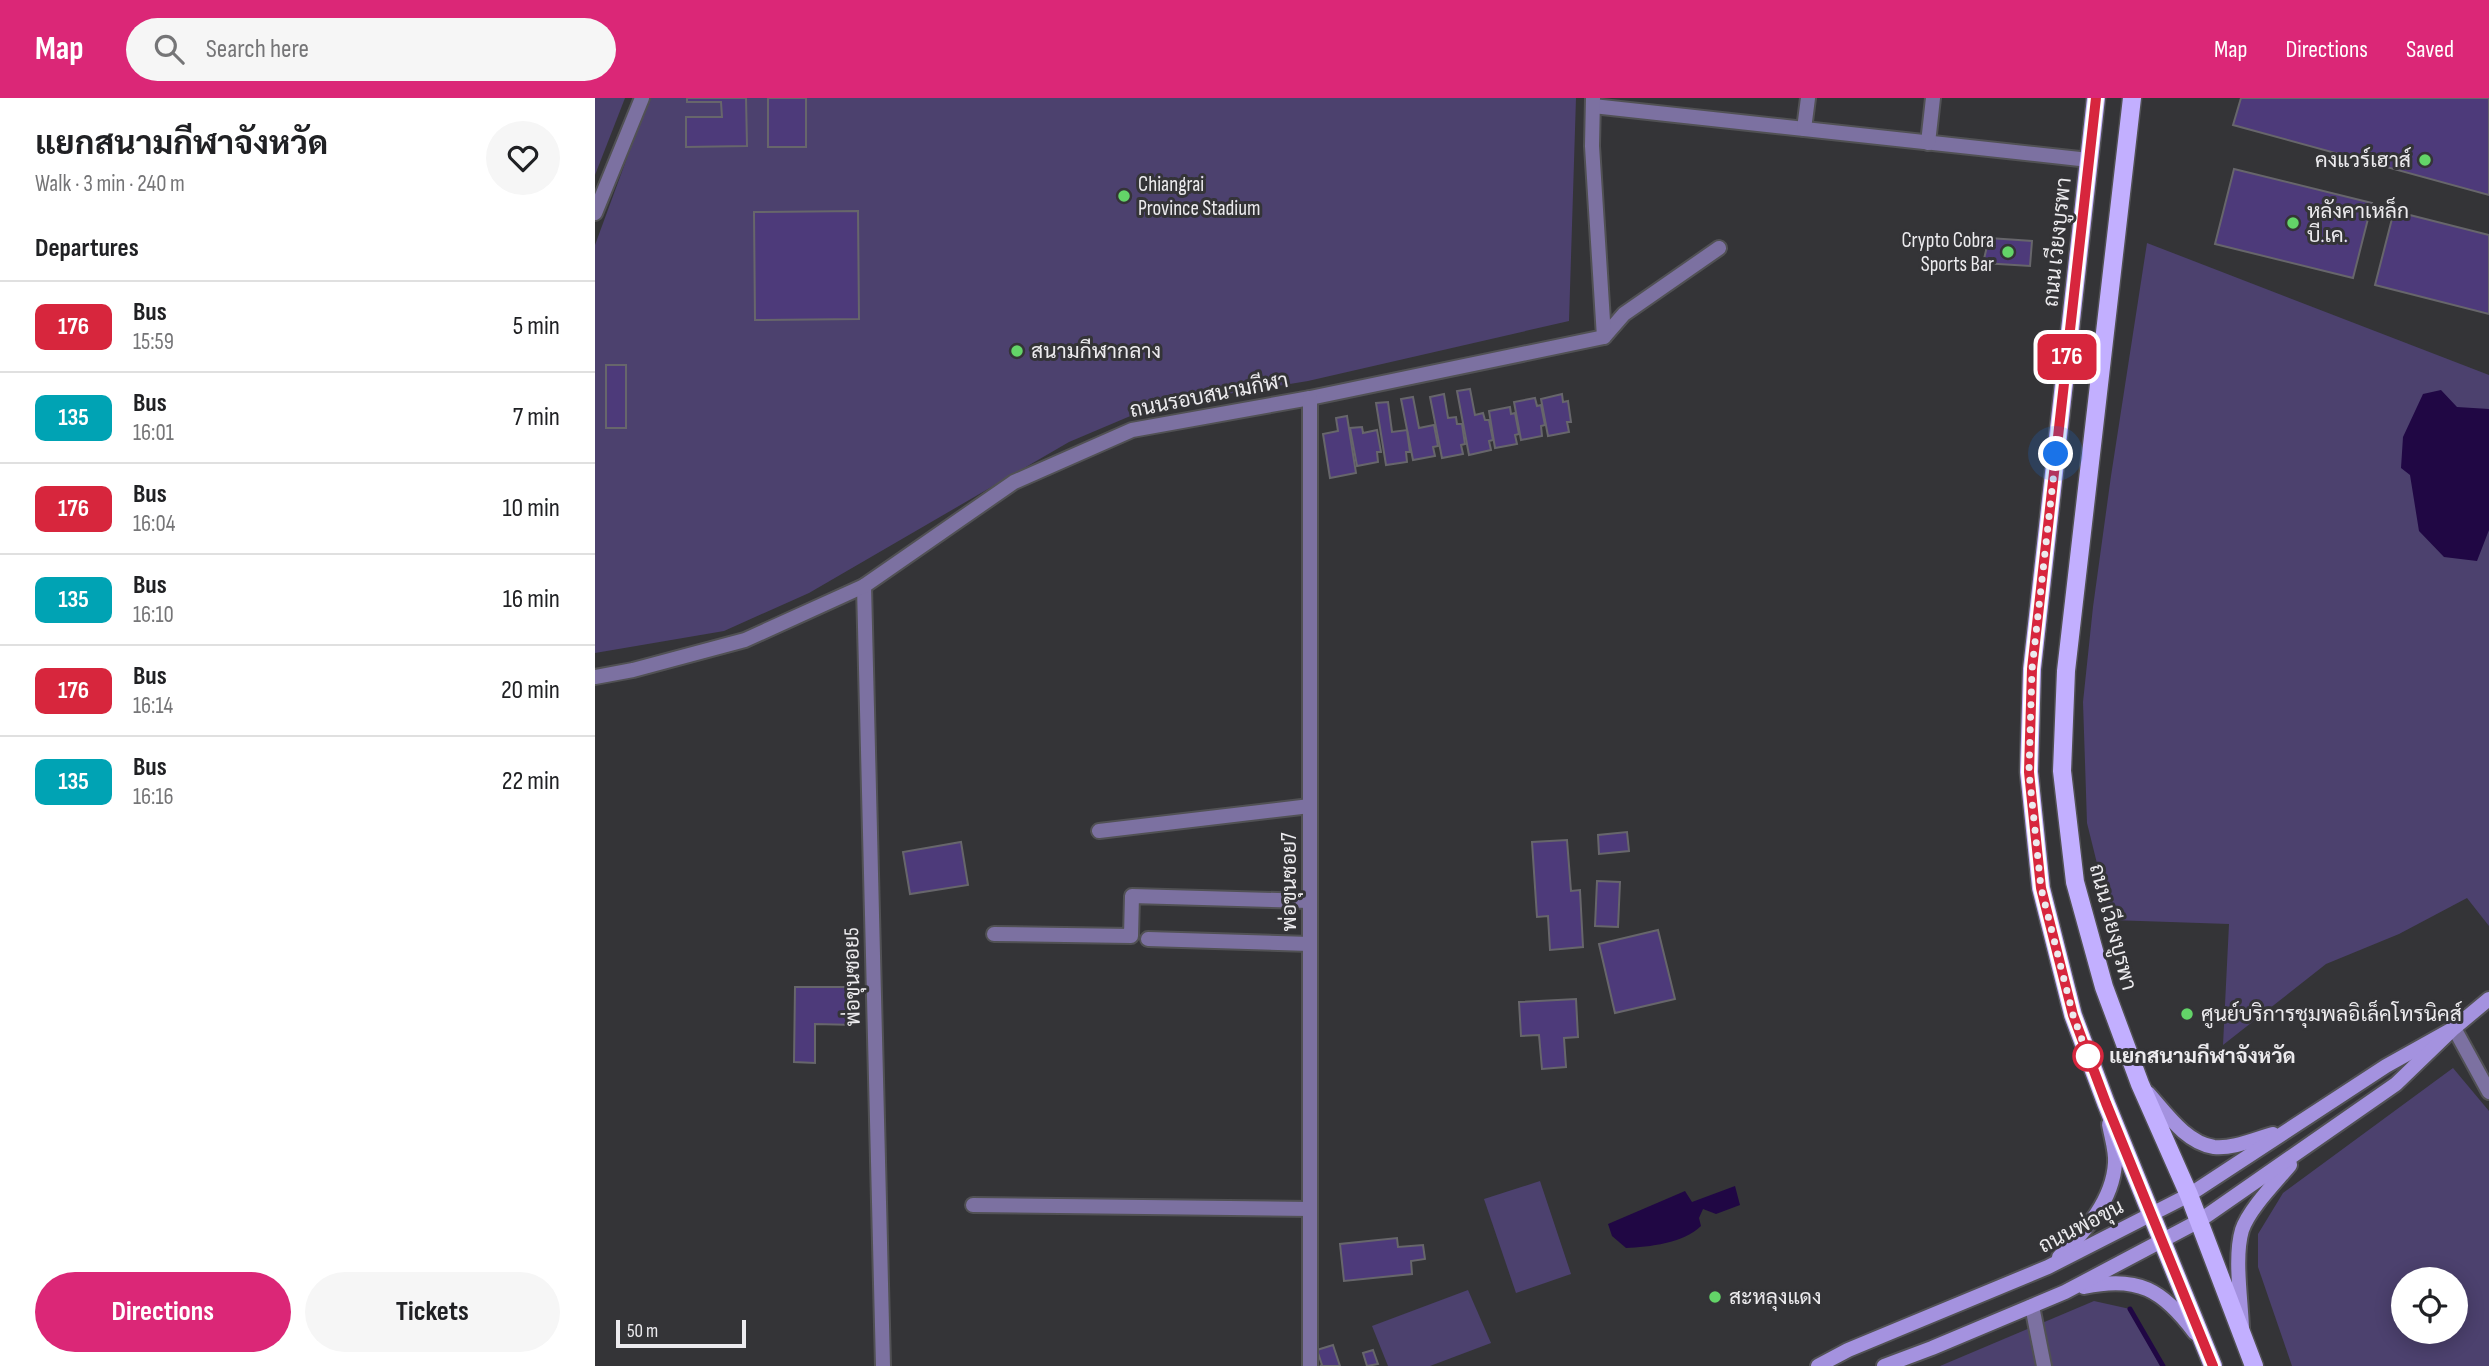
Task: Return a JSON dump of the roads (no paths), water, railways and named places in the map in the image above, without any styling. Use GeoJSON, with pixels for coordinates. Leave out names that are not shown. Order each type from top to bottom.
{"type":"FeatureCollection","features":[{"type":"Feature","properties":{"kind":"main road","name":"ถนน เวียงบูรพา"},"geometry":{"type":"LineString","coordinates":[[2096,98],[2032,669],[2029,772],[2041,888],[2073,1015],[2213,1366]]}},
{"type":"Feature","properties":{"kind":"main road","name":"ถนน เวียงบูรพา"},"geometry":{"type":"LineString","coordinates":[[2132,98],[2066,671],[2062,771],[2075,882],[2103,987],[2140,1084],[2189,1195],[2254,1366]]}},
{"type":"Feature","properties":{"kind":"main road","name":"ถนนพ่อขุน"},"geometry":{"type":"LineString","coordinates":[[1884,1366],[2065,1292],[2199,1221],[2396,1084],[2454,1028],[2489,999]]}},
{"type":"Feature","properties":{"kind":"main road","name":"ถนนพ่อขุน"},"geometry":{"type":"LineString","coordinates":[[1818,1366],[1848,1350],[2048,1267],[2189,1195],[2386,1066],[2454,1028]]}},
{"type":"Feature","properties":{"kind":"main road"},"geometry":{"type":"LineString","coordinates":[[2140,1084],[2193,1139],[2215,1147],[2239,1144],[2290,1129]]}},
{"type":"Feature","properties":{"kind":"main road"},"geometry":{"type":"LineString","coordinates":[[2048,1267],[2077,1240],[2110,1190],[2116,1161],[2106,1103]]}},
{"type":"Feature","properties":{"kind":"main road"},"geometry":{"type":"LineString","coordinates":[[2242,1336],[2239,1246],[2242,1229],[2261,1200],[2299,1153]]}},
{"type":"Feature","properties":{"kind":"main road"},"geometry":{"type":"LineString","coordinates":[[2065,1292],[2104,1283],[2133,1284],[2157,1293],[2176,1308],[2206,1348]]}},
{"type":"Feature","properties":{"kind":"street"},"geometry":{"type":"LineString","coordinates":[[595,213],[642,98]]}},
{"type":"Feature","properties":{"kind":"street"},"geometry":{"type":"LineString","coordinates":[[1804,129],[1808,98]]}},
{"type":"Feature","properties":{"kind":"street"},"geometry":{"type":"LineString","coordinates":[[1928,143],[1933,98]]}},
{"type":"Feature","properties":{"kind":"street"},"geometry":{"type":"LineString","coordinates":[[1604,337],[1592,145],[1593,102],[1804,129],[2089,160]]}},
{"type":"Feature","properties":{"kind":"street"},"geometry":{"type":"LineString","coordinates":[[1604,337],[1624,314],[1719,248]]}},
{"type":"Feature","properties":{"kind":"street","name":"ถนนรอบสนามกีฬา"},"geometry":{"type":"LineString","coordinates":[[595,677],[633,670],[745,640],[864,586],[1014,482],[1132,430],[1310,398],[1604,337]]}},
{"type":"Feature","properties":{"kind":"street","name":"พ่อขุนซอย7"},"geometry":{"type":"LineString","coordinates":[[1310,398],[1310,1366]]}},
{"type":"Feature","properties":{"kind":"street","name":"พ่อขุนซอย5"},"geometry":{"type":"LineString","coordinates":[[864,586],[883,1366]]}},
{"type":"Feature","properties":{"kind":"street"},"geometry":{"type":"LineString","coordinates":[[1099,831],[1310,806]]}},
{"type":"Feature","properties":{"kind":"street"},"geometry":{"type":"LineString","coordinates":[[993,934],[1131,936],[1132,896],[1310,901]]}},
{"type":"Feature","properties":{"kind":"street"},"geometry":{"type":"LineString","coordinates":[[1148,939],[1310,944]]}},
{"type":"Feature","properties":{"kind":"street"},"geometry":{"type":"LineString","coordinates":[[2454,1028],[2489,1092]]}},
{"type":"Feature","properties":{"kind":"street"},"geometry":{"type":"LineString","coordinates":[[973,1205],[1310,1209]]}},
{"type":"Feature","properties":{"kind":"street"},"geometry":{"type":"LineString","coordinates":[[2032,1306],[2044,1366]]}},
{"type":"Feature","properties":{"kind":"waterway"},"geometry":{"type":"LineString","coordinates":[[2130,1309],[2163,1366]]}},
{"type":"Feature","properties":{"kind":"place","name":"คงแวร์เฮาส์"},"geometry":{"type":"Point","coordinates":[2425,160]}},
{"type":"Feature","properties":{"kind":"place","name":"Chiangrai Province Stadium"},"geometry":{"type":"Point","coordinates":[1124,196]}},
{"type":"Feature","properties":{"kind":"place","name":"หลังคาเหล็ก บี.เค."},"geometry":{"type":"Point","coordinates":[2293,223]}},
{"type":"Feature","properties":{"kind":"place","name":"Crypto Cobra Sports Bar"},"geometry":{"type":"Point","coordinates":[2008,252]}},
{"type":"Feature","properties":{"kind":"place","name":"สนามกีฬากลาง"},"geometry":{"type":"Point","coordinates":[1017,351]}},
{"type":"Feature","properties":{"kind":"place","name":"ศูนย์บริการชุมพลอิเล็คโทรนิคส์"},"geometry":{"type":"Point","coordinates":[2187,1014]}},
{"type":"Feature","properties":{"kind":"place","name":"แยกสนามกีฬาจังหวัด"},"geometry":{"type":"Point","coordinates":[2088,1056]}},
{"type":"Feature","properties":{"kind":"place","name":"สะหลุงแดง"},"geometry":{"type":"Point","coordinates":[1715,1297]}}]}
